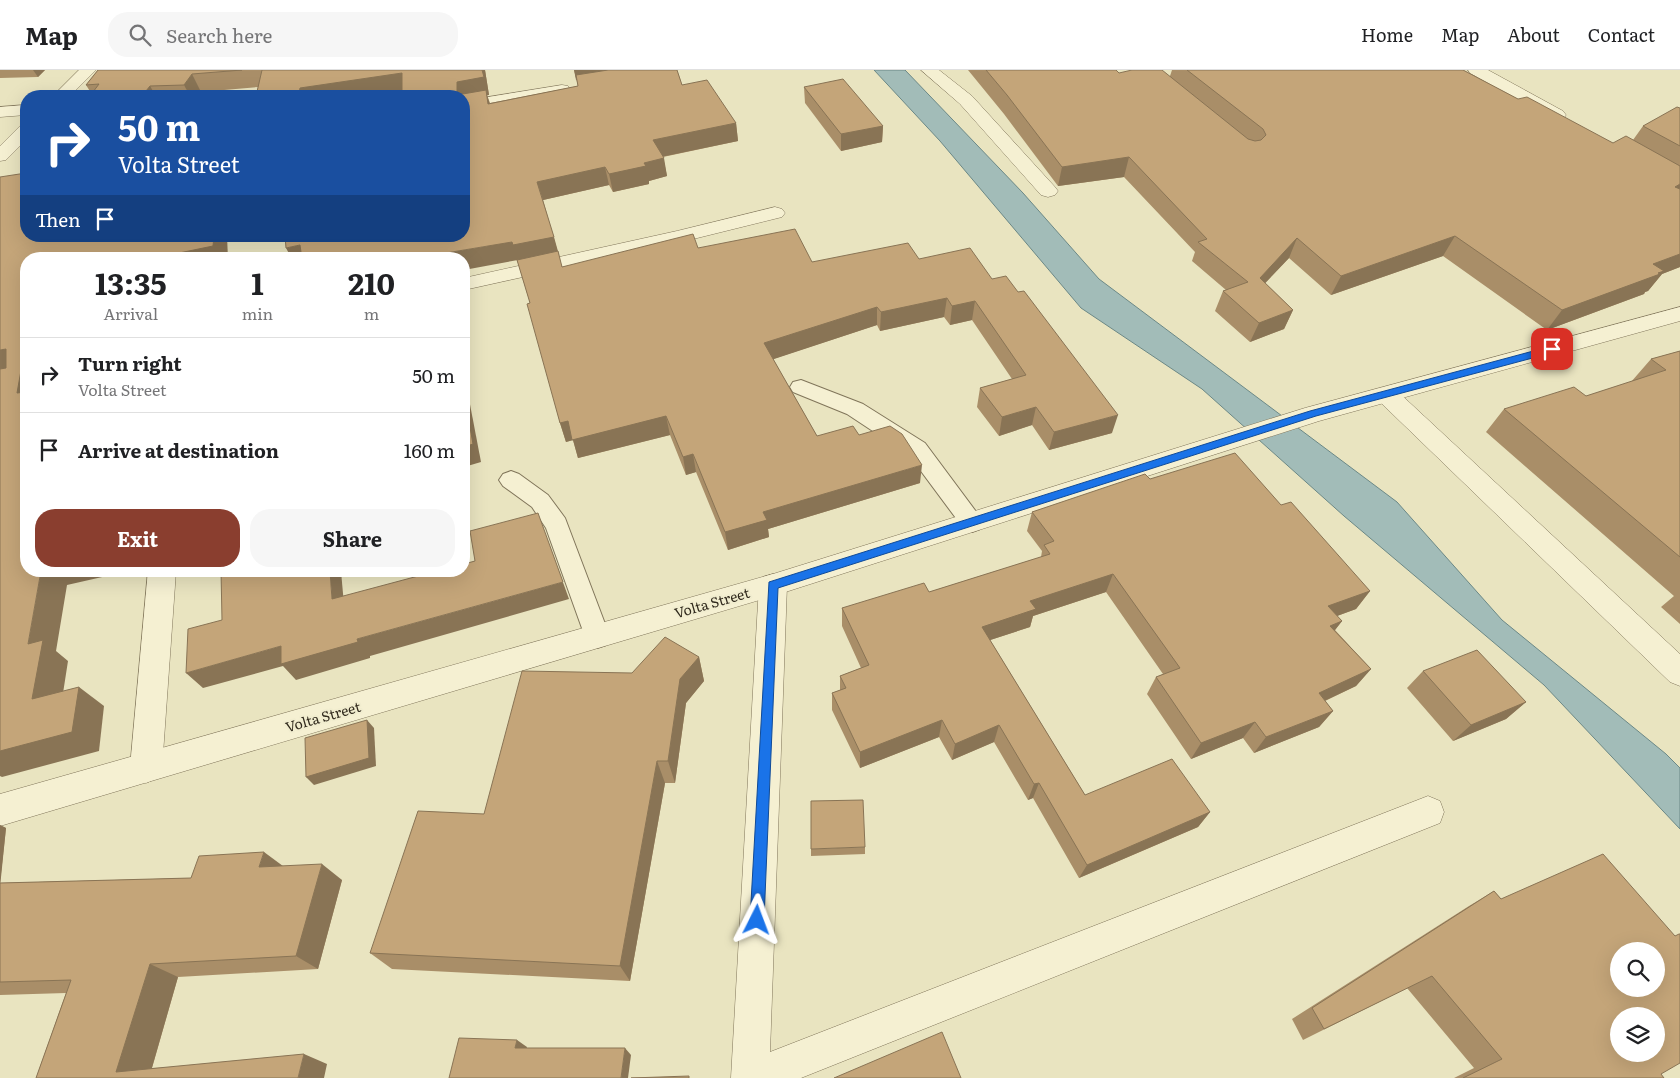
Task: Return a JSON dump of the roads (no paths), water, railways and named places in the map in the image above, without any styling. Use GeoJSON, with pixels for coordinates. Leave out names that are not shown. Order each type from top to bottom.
{"type":"FeatureCollection","features":[{"type":"Feature","properties":{"kind":"street"},"geometry":{"type":"LineString","coordinates":[[67,90],[88,70]]}},
{"type":"Feature","properties":{"kind":"street"},"geometry":{"type":"LineString","coordinates":[[929,70],[966,100],[1048,191]]}},
{"type":"Feature","properties":{"kind":"street"},"geometry":{"type":"LineString","coordinates":[[1476,70],[1569,122]]}},
{"type":"Feature","properties":{"kind":"street"},"geometry":{"type":"LineString","coordinates":[[470,105],[578,87]]}},
{"type":"Feature","properties":{"kind":"street"},"geometry":{"type":"LineString","coordinates":[[0,112],[20,110]]}},
{"type":"Feature","properties":{"kind":"street"},"geometry":{"type":"LineString","coordinates":[[0,156],[20,136]]}},
{"type":"Feature","properties":{"kind":"street"},"geometry":{"type":"LineString","coordinates":[[470,283],[677,237],[775,213]]}},
{"type":"Feature","properties":{"kind":"street","name":"Volta Street"},"geometry":{"type":"LineString","coordinates":[[0,810],[773,585],[1313,414],[1680,314]]}},
{"type":"Feature","properties":{"kind":"street"},"geometry":{"type":"LineString","coordinates":[[1387,395],[1680,673]]}},
{"type":"Feature","properties":{"kind":"street"},"geometry":{"type":"LineString","coordinates":[[146,768],[162,577]]}},
{"type":"Feature","properties":{"kind":"street"},"geometry":{"type":"LineString","coordinates":[[773,585],[751,1078],[1428,812]]}},
{"type":"Feature","properties":{"kind":"lane"},"geometry":{"type":"LineString","coordinates":[[801,387],[855,409],[917,449],[972,523]]}},
{"type":"Feature","properties":{"kind":"lane"},"geometry":{"type":"LineString","coordinates":[[511,480],[540,501],[557,525],[597,637]]}},
{"type":"Feature","properties":{"kind":"water"},"geometry":{"type":"Polygon","coordinates":[[[874,70],[905,70],[1023,193],[1099,279],[1397,502],[1502,620],[1666,754],[1680,768],[1680,829],[1544,685],[1344,516],[1202,389],[1081,308],[940,141],[874,70]]]}}]}
